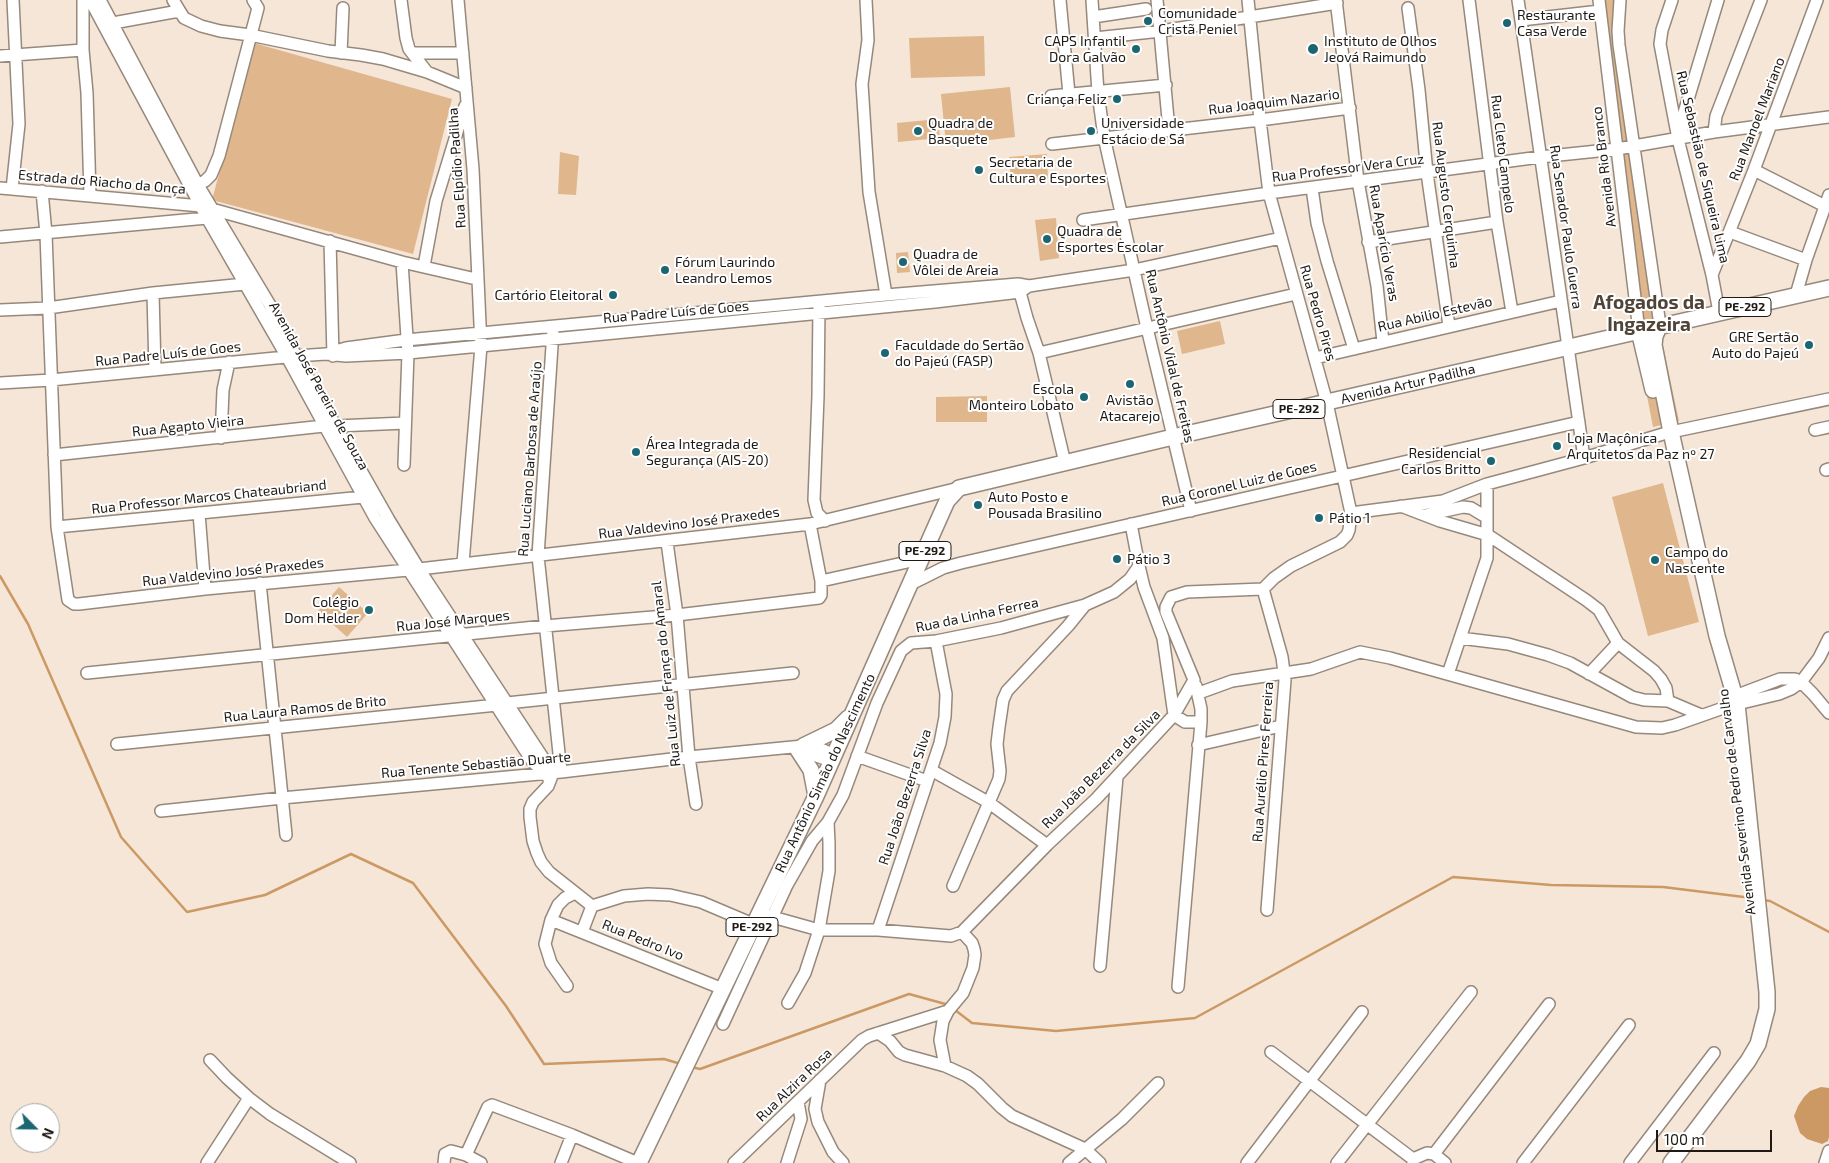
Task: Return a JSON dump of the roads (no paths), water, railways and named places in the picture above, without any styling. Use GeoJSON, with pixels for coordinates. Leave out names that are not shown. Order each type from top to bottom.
{"type":"FeatureCollection","features":[{"type":"Feature","properties":{"kind":"main road","name":"Avenida Artur Padilha"},"geometry":{"type":"LineString","coordinates":[[959,488],[1568,346],[1829,288]]}},
{"type":"Feature","properties":{"kind":"main road","name":"Avenida Severino Pedro de Carvalho"},"geometry":{"type":"LineString","coordinates":[[1660,325],[1655,336],[1654,345],[1668,437]]}},
{"type":"Feature","properties":{"kind":"main road","name":"Avenida Severino Pedro de Carvalho"},"geometry":{"type":"LineString","coordinates":[[1639,331],[1668,437],[1708,637],[1725,687],[1733,702],[1753,903],[1759,994],[1756,1023],[1742,1054],[1660,1163]]}},
{"type":"Feature","properties":{"kind":"main road","name":"Rua Antônio Simão do Nascimento"},"geometry":{"type":"LineString","coordinates":[[638,1163],[722,988],[761,918],[921,558],[948,501],[959,488]]}},
{"type":"Feature","properties":{"kind":"main road"},"geometry":{"type":"LineString","coordinates":[[816,796],[811,770],[798,748],[836,730],[853,714]]}},
{"type":"Feature","properties":{"kind":"main road","name":"Avenida Severino Pedro de Carvalho"},"geometry":{"type":"LineString","coordinates":[[1671,1163],[1748,1061],[1758,1044],[1767,1009],[1767,992],[1753,903]]}},
{"type":"Feature","properties":{"kind":"street"},"geometry":{"type":"LineString","coordinates":[[6,188],[19,124],[13,0]]}},
{"type":"Feature","properties":{"kind":"street"},"geometry":{"type":"LineString","coordinates":[[83,0],[83,50],[90,196]]}},
{"type":"Feature","properties":{"kind":"street","name":"Avenida José Pereira de Souza"},"geometry":{"type":"LineString","coordinates":[[90,0],[194,186]]}},
{"type":"Feature","properties":{"kind":"street","name":"Avenida José Pereira de Souza"},"geometry":{"type":"LineString","coordinates":[[100,0],[206,211],[245,284],[337,426],[389,520],[413,569]]}},
{"type":"Feature","properties":{"kind":"street"},"geometry":{"type":"LineString","coordinates":[[173,0],[184,18],[201,26],[341,53],[361,54],[383,59],[426,72],[466,94],[436,201],[424,266]]}},
{"type":"Feature","properties":{"kind":"street"},"geometry":{"type":"LineString","coordinates":[[401,0],[406,38],[412,53],[426,72]]}},
{"type":"Feature","properties":{"kind":"street","name":"Rua Elpídio Padilha"},"geometry":{"type":"LineString","coordinates":[[458,0],[476,214],[476,279],[480,340],[463,564]]}},
{"type":"Feature","properties":{"kind":"street"},"geometry":{"type":"LineString","coordinates":[[866,0],[868,40],[862,84],[865,133],[869,192],[886,295]]}},
{"type":"Feature","properties":{"kind":"street"},"geometry":{"type":"LineString","coordinates":[[1060,0],[1069,94]]}},
{"type":"Feature","properties":{"kind":"street","name":"Rua Antônio Vidal de Freitas"},"geometry":{"type":"LineString","coordinates":[[1092,0],[1098,93],[1104,137],[1191,511]]}},
{"type":"Feature","properties":{"kind":"street"},"geometry":{"type":"LineString","coordinates":[[1157,0],[1169,130]]}},
{"type":"Feature","properties":{"kind":"street","name":"Rua Pedro Pires"},"geometry":{"type":"LineString","coordinates":[[1248,0],[1260,120],[1270,193],[1327,403],[1351,513]]}},
{"type":"Feature","properties":{"kind":"street","name":"Rua Cleto Campelo"},"geometry":{"type":"LineString","coordinates":[[1469,0],[1489,164],[1512,312]]}},
{"type":"Feature","properties":{"kind":"street","name":"Rua Senador Paulo Guerra"},"geometry":{"type":"LineString","coordinates":[[1518,0],[1584,458]]}},
{"type":"Feature","properties":{"kind":"street"},"geometry":{"type":"LineString","coordinates":[[1620,0],[1619,45],[1660,325]]}},
{"type":"Feature","properties":{"kind":"street","name":"Rua Sebastião de Siqueira Lima"},"geometry":{"type":"LineString","coordinates":[[1672,0],[1662,30],[1660,44],[1719,312]]}},
{"type":"Feature","properties":{"kind":"street"},"geometry":{"type":"LineString","coordinates":[[1680,138],[1683,116],[1718,0]]}},
{"type":"Feature","properties":{"kind":"street"},"geometry":{"type":"LineString","coordinates":[[1714,132],[1716,116],[1761,0]]}},
{"type":"Feature","properties":{"kind":"street","name":"Rua Manoel Mariano"},"geometry":{"type":"LineString","coordinates":[[1712,275],[1754,170],[1817,0]]}},
{"type":"Feature","properties":{"kind":"street"},"geometry":{"type":"LineString","coordinates":[[1094,38],[1161,31],[1337,2]]}},
{"type":"Feature","properties":{"kind":"street","name":"Rua Aparício Veras"},"geometry":{"type":"LineString","coordinates":[[1337,2],[1358,181],[1377,286],[1382,342]]}},
{"type":"Feature","properties":{"kind":"street"},"geometry":{"type":"LineString","coordinates":[[194,186],[210,175],[219,156],[257,3]]}},
{"type":"Feature","properties":{"kind":"street"},"geometry":{"type":"LineString","coordinates":[[1521,20],[1600,5]]}},
{"type":"Feature","properties":{"kind":"street","name":"Avenida Rio Branco"},"geometry":{"type":"LineString","coordinates":[[1600,5],[1639,331]]}},
{"type":"Feature","properties":{"kind":"street"},"geometry":{"type":"LineString","coordinates":[[341,53],[343,8]]}},
{"type":"Feature","properties":{"kind":"street","name":"Rua Augusto Cerquinha"},"geometry":{"type":"LineString","coordinates":[[1408,8],[1419,90],[1427,173],[1449,326]]}},
{"type":"Feature","properties":{"kind":"street"},"geometry":{"type":"LineString","coordinates":[[1093,17],[1146,9]]}},
{"type":"Feature","properties":{"kind":"street"},"geometry":{"type":"LineString","coordinates":[[113,23],[178,11]]}},
{"type":"Feature","properties":{"kind":"street"},"geometry":{"type":"LineString","coordinates":[[0,56],[83,50]]}},
{"type":"Feature","properties":{"kind":"street"},"geometry":{"type":"LineString","coordinates":[[412,53],[463,53]]}},
{"type":"Feature","properties":{"kind":"street"},"geometry":{"type":"LineString","coordinates":[[1051,96],[1166,85]]}},
{"type":"Feature","properties":{"kind":"street","name":"Rua Joaquim Nazario"},"geometry":{"type":"LineString","coordinates":[[1052,144],[1350,108]]}},
{"type":"Feature","properties":{"kind":"street","name":"Rua Professor Vera Cruz"},"geometry":{"type":"LineString","coordinates":[[1083,220],[1358,181],[1540,157],[1634,147],[1714,132],[1829,117]]}},
{"type":"Feature","properties":{"kind":"street"},"geometry":{"type":"LineString","coordinates":[[1754,170],[1827,200],[1806,260],[1796,296]]}},
{"type":"Feature","properties":{"kind":"street","name":"Estrada do Riacho da Onça"},"geometry":{"type":"LineString","coordinates":[[6,188],[90,196],[206,211]]}},
{"type":"Feature","properties":{"kind":"street"},"geometry":{"type":"LineString","coordinates":[[1312,188],[1314,206],[1325,252],[1354,349]]}},
{"type":"Feature","properties":{"kind":"street"},"geometry":{"type":"LineString","coordinates":[[42,191],[46,234],[57,527]]}},
{"type":"Feature","properties":{"kind":"street"},"geometry":{"type":"LineString","coordinates":[[0,237],[46,234],[206,211],[330,241],[402,262],[476,279]]}},
{"type":"Feature","properties":{"kind":"street","name":"Avenida José Pereira de Souza"},"geometry":{"type":"LineString","coordinates":[[206,211],[270,305],[291,356],[324,426],[363,497],[502,704],[552,774]]}},
{"type":"Feature","properties":{"kind":"street"},"geometry":{"type":"LineString","coordinates":[[1368,242],[1497,222]]}},
{"type":"Feature","properties":{"kind":"street"},"geometry":{"type":"LineString","coordinates":[[1730,232],[1806,260]]}},
{"type":"Feature","properties":{"kind":"street","name":"Rua Padre Luís de Goes"},"geometry":{"type":"LineString","coordinates":[[0,383],[51,380],[291,356],[408,353],[480,340],[1022,287],[1134,270],[1281,238]]}},
{"type":"Feature","properties":{"kind":"street"},"geometry":{"type":"LineString","coordinates":[[330,241],[331,354]]}},
{"type":"Feature","properties":{"kind":"street"},"geometry":{"type":"LineString","coordinates":[[402,262],[408,353],[404,465]]}},
{"type":"Feature","properties":{"kind":"street"},"geometry":{"type":"LineString","coordinates":[[0,310],[48,308],[153,293],[245,284]]}},
{"type":"Feature","properties":{"kind":"street"},"geometry":{"type":"LineString","coordinates":[[1022,287],[1065,463]]}},
{"type":"Feature","properties":{"kind":"street","name":"Rua Padre Luís de Goes"},"geometry":{"type":"LineString","coordinates":[[820,308],[886,295],[1022,287]]}},
{"type":"Feature","properties":{"kind":"street"},"geometry":{"type":"LineString","coordinates":[[153,293],[155,370]]}},
{"type":"Feature","properties":{"kind":"street"},"geometry":{"type":"LineString","coordinates":[[1039,353],[1296,294]]}},
{"type":"Feature","properties":{"kind":"street","name":"Rua Abilio Estevão"},"geometry":{"type":"LineString","coordinates":[[1315,358],[1561,301]]}},
{"type":"Feature","properties":{"kind":"street"},"geometry":{"type":"LineString","coordinates":[[820,308],[814,500],[815,510],[825,521]]}},
{"type":"Feature","properties":{"kind":"street","name":"Rua Luciano Barbosa de Araújo"},"geometry":{"type":"LineString","coordinates":[[552,774],[554,699],[538,556],[553,333]]}},
{"type":"Feature","properties":{"kind":"street","name":"Rua Padre Luís de Goes"},"geometry":{"type":"LineString","coordinates":[[331,354],[361,345],[406,340],[480,340]]}},
{"type":"Feature","properties":{"kind":"street"},"geometry":{"type":"LineString","coordinates":[[221,438],[223,390],[229,362]]}},
{"type":"Feature","properties":{"kind":"street"},"geometry":{"type":"LineString","coordinates":[[1178,988],[1201,722],[1199,693],[1168,618],[1166,607],[1171,597],[1187,592],[1263,590],[1291,566],[1340,542],[1349,530],[1351,513],[1443,501],[1487,484],[1584,458],[1829,399]]}},
{"type":"Feature","properties":{"kind":"street","name":"Rua Coronel Luiz de Goes"},"geometry":{"type":"LineString","coordinates":[[909,586],[943,568],[961,563],[1579,422]]}},
{"type":"Feature","properties":{"kind":"street"},"geometry":{"type":"LineString","coordinates":[[337,426],[405,424]]}},
{"type":"Feature","properties":{"kind":"street","name":"Rua Agapto Vieira"},"geometry":{"type":"LineString","coordinates":[[54,455],[324,426]]}},
{"type":"Feature","properties":{"kind":"street"},"geometry":{"type":"LineString","coordinates":[[1815,430],[1829,427]]}},
{"type":"Feature","properties":{"kind":"street"},"geometry":{"type":"LineString","coordinates":[[1448,674],[1486,558],[1488,535],[1486,517],[1487,484]]}},
{"type":"Feature","properties":{"kind":"street","name":"Rua Valdevino José Praxedes"},"geometry":{"type":"LineString","coordinates":[[57,527],[66,595],[70,602],[79,604],[205,589],[667,542],[810,524],[959,488]]}},
{"type":"Feature","properties":{"kind":"street","name":"Rua Professor Marcos Chateaubriand"},"geometry":{"type":"LineString","coordinates":[[57,527],[363,497]]}},
{"type":"Feature","properties":{"kind":"street"},"geometry":{"type":"LineString","coordinates":[[1400,506],[1488,535],[1594,605],[1618,643],[1654,671],[1661,679],[1666,688],[1668,701]]}},
{"type":"Feature","properties":{"kind":"street"},"geometry":{"type":"LineString","coordinates":[[1426,515],[1463,506],[1471,508],[1486,517]]}},
{"type":"Feature","properties":{"kind":"street"},"geometry":{"type":"LineString","coordinates":[[199,513],[205,589]]}},
{"type":"Feature","properties":{"kind":"street"},"geometry":{"type":"LineString","coordinates":[[810,524],[821,581],[921,558]]}},
{"type":"Feature","properties":{"kind":"street"},"geometry":{"type":"LineString","coordinates":[[1131,524],[1144,587],[1163,638],[1174,715],[1185,722],[1201,722]]}},
{"type":"Feature","properties":{"kind":"street","name":"Rua Luiz de França do Amaral"},"geometry":{"type":"LineString","coordinates":[[667,542],[677,615],[689,757],[696,804]]}},
{"type":"Feature","properties":{"kind":"street","name":"Rua da Linha Ferrea"},"geometry":{"type":"LineString","coordinates":[[723,1024],[761,918],[812,841],[828,822],[843,795],[877,703],[901,651],[911,643],[936,641],[1001,628],[1085,605],[1114,592],[1130,578],[1139,566]]}},
{"type":"Feature","properties":{"kind":"street","name":"Rua José Marques"},"geometry":{"type":"LineString","coordinates":[[87,673],[545,626],[677,615],[819,598],[821,596],[821,581]]}},
{"type":"Feature","properties":{"kind":"street"},"geometry":{"type":"LineString","coordinates":[[260,584],[286,835]]}},
{"type":"Feature","properties":{"kind":"street","name":"Rua Aurélio Pires Ferreira"},"geometry":{"type":"LineString","coordinates":[[1263,590],[1282,657],[1285,680],[1267,910]]}},
{"type":"Feature","properties":{"kind":"street"},"geometry":{"type":"LineString","coordinates":[[953,886],[1000,775],[998,736],[1001,709],[1007,691],[1061,634],[1085,605]]}},
{"type":"Feature","properties":{"kind":"street"},"geometry":{"type":"LineString","coordinates":[[1460,638],[1508,644],[1548,655],[1570,663],[1632,697],[1644,700],[1668,701],[1701,716]]}},
{"type":"Feature","properties":{"kind":"street"},"geometry":{"type":"LineString","coordinates":[[1199,693],[1232,681],[1311,669],[1360,652],[1448,674],[1636,727],[1662,728],[1701,716],[1733,702],[1779,694],[1791,689],[1801,682],[1819,658],[1829,638]]}},
{"type":"Feature","properties":{"kind":"street","name":"Rua João Bezerra Silva"},"geometry":{"type":"LineString","coordinates":[[878,930],[940,743],[946,694],[936,641]]}},
{"type":"Feature","properties":{"kind":"street"},"geometry":{"type":"LineString","coordinates":[[1589,674],[1618,643]]}},
{"type":"Feature","properties":{"kind":"street","name":"Rua Laura Ramos de Brito"},"geometry":{"type":"LineString","coordinates":[[117,744],[793,673]]}},
{"type":"Feature","properties":{"kind":"street","name":"Rua João Bezerra da Silva"},"geometry":{"type":"LineString","coordinates":[[957,934],[1096,799],[1174,715],[1194,680]]}},
{"type":"Feature","properties":{"kind":"street"},"geometry":{"type":"LineString","coordinates":[[1801,682],[1814,694],[1829,713]]}},
{"type":"Feature","properties":{"kind":"street"},"geometry":{"type":"LineString","coordinates":[[1198,745],[1281,726]]}},
{"type":"Feature","properties":{"kind":"street","name":"Rua Tenente Sebastião Duarte"},"geometry":{"type":"LineString","coordinates":[[161,811],[282,798],[552,774],[689,757],[814,746],[834,757]]}},
{"type":"Feature","properties":{"kind":"street"},"geometry":{"type":"LineString","coordinates":[[857,756],[929,775],[988,802],[1047,845]]}},
{"type":"Feature","properties":{"kind":"street"},"geometry":{"type":"LineString","coordinates":[[552,774],[548,786],[530,809],[536,853],[549,872],[592,906]]}},
{"type":"Feature","properties":{"kind":"street"},"geometry":{"type":"LineString","coordinates":[[1100,966],[1116,777]]}},
{"type":"Feature","properties":{"kind":"street"},"geometry":{"type":"LineString","coordinates":[[1096,799],[1114,805]]}},
{"type":"Feature","properties":{"kind":"street"},"geometry":{"type":"LineString","coordinates":[[788,1003],[805,973],[819,930],[829,871],[828,822]]}},
{"type":"Feature","properties":{"kind":"street"},"geometry":{"type":"LineString","coordinates":[[567,986],[546,954],[545,944],[551,920],[561,901],[575,893]]}},
{"type":"Feature","properties":{"kind":"street"},"geometry":{"type":"LineString","coordinates":[[592,906],[624,896],[670,895],[761,918],[819,930],[878,930],[957,934],[972,943],[975,955],[973,968],[963,992],[942,1021],[940,1040],[945,1066]]}},
{"type":"Feature","properties":{"kind":"street"},"geometry":{"type":"LineString","coordinates":[[582,932],[592,906]]}},
{"type":"Feature","properties":{"kind":"street","name":"Rua Pedro Ivo"},"geometry":{"type":"LineString","coordinates":[[551,920],[722,988]]}},
{"type":"Feature","properties":{"kind":"street"},"geometry":{"type":"LineString","coordinates":[[1337,1163],[1471,992]]}},
{"type":"Feature","properties":{"kind":"street"},"geometry":{"type":"LineString","coordinates":[[1434,1154],[1549,1004]]}},
{"type":"Feature","properties":{"kind":"street","name":"Rua Alzira Rosa"},"geometry":{"type":"LineString","coordinates":[[734,1163],[862,1040],[878,1033],[948,1011]]}},
{"type":"Feature","properties":{"kind":"street"},"geometry":{"type":"LineString","coordinates":[[1248,1163],[1362,1012]]}},
{"type":"Feature","properties":{"kind":"street"},"geometry":{"type":"LineString","coordinates":[[1523,1163],[1629,1026]]}},
{"type":"Feature","properties":{"kind":"street"},"geometry":{"type":"LineString","coordinates":[[878,1033],[905,1055],[958,1071],[978,1084],[1012,1116],[1085,1149],[1100,1163]]}},
{"type":"Feature","properties":{"kind":"street"},"geometry":{"type":"LineString","coordinates":[[1271,1052],[1368,1124],[1413,1161],[1427,1153],[1434,1154],[1445,1163]]}},
{"type":"Feature","properties":{"kind":"street"},"geometry":{"type":"LineString","coordinates":[[1630,1163],[1714,1053]]}},
{"type":"Feature","properties":{"kind":"street"},"geometry":{"type":"LineString","coordinates":[[210,1060],[248,1098],[270,1114],[350,1163]]}},
{"type":"Feature","properties":{"kind":"street"},"geometry":{"type":"LineString","coordinates":[[820,1080],[815,1109],[818,1122],[834,1152],[843,1163]]}},
{"type":"Feature","properties":{"kind":"street"},"geometry":{"type":"LineString","coordinates":[[1069,1163],[1122,1120],[1158,1083]]}},
{"type":"Feature","properties":{"kind":"street"},"geometry":{"type":"LineString","coordinates":[[207,1163],[248,1098]]}},
{"type":"Feature","properties":{"kind":"street"},"geometry":{"type":"LineString","coordinates":[[786,1163],[801,1119],[798,1102]]}},
{"type":"Feature","properties":{"kind":"street"},"geometry":{"type":"LineString","coordinates":[[466,1155],[488,1107],[492,1105],[572,1135],[638,1163]]}},
{"type":"Feature","properties":{"kind":"street"},"geometry":{"type":"LineString","coordinates":[[561,1163],[572,1135]]}},
{"type":"Feature","properties":{"kind":"street"},"geometry":{"type":"LineString","coordinates":[[444,1163],[444,1157],[451,1150],[481,1163]]}},
{"type":"Feature","properties":{"kind":"street"},"geometry":{"type":"LineString","coordinates":[[1825,1163],[1829,1151]]}},
{"type":"Feature","properties":{"kind":"waterway"},"geometry":{"type":"LineString","coordinates":[[0,576],[28,624],[121,837],[187,912],[265,895],[351,854],[413,883],[506,1006],[544,1064],[664,1059],[681,1064]]}},
{"type":"Feature","properties":{"kind":"waterway"},"geometry":{"type":"LineString","coordinates":[[955,1010],[972,1023],[1056,1031],[1195,1018],[1453,877],[1551,885],[1663,887],[1752,898]]}},
{"type":"Feature","properties":{"kind":"waterway"},"geometry":{"type":"LineString","coordinates":[[1762,900],[1770,901],[1829,932]]}},
{"type":"Feature","properties":{"kind":"waterway"},"geometry":{"type":"LineString","coordinates":[[691,1067],[700,1069],[909,994],[949,1005]]}},
{"type":"Feature","properties":{"kind":"place","name":"Comunidade Cristã Peniel"},"geometry":{"type":"Point","coordinates":[1148,21]}},
{"type":"Feature","properties":{"kind":"place","name":"Restaurante Casa Verde"},"geometry":{"type":"Point","coordinates":[1507,23]}},
{"type":"Feature","properties":{"kind":"place","name":"CAPS Infantil Dora Galvão"},"geometry":{"type":"Point","coordinates":[1136,49]}},
{"type":"Feature","properties":{"kind":"place","name":"Instituto de Olhos Jeová Raimundo"},"geometry":{"type":"Point","coordinates":[1313,49]}},
{"type":"Feature","properties":{"kind":"place","name":"Criança Feliz"},"geometry":{"type":"Point","coordinates":[1117,99]}},
{"type":"Feature","properties":{"kind":"place","name":"Quadra de Basquete"},"geometry":{"type":"Point","coordinates":[918,131]}},
{"type":"Feature","properties":{"kind":"place","name":"Universidade Estácio de Sá"},"geometry":{"type":"Point","coordinates":[1091,131]}},
{"type":"Feature","properties":{"kind":"place","name":"Secretaria de Cultura e Esportes"},"geometry":{"type":"Point","coordinates":[979,170]}},
{"type":"Feature","properties":{"kind":"place","name":"Quadra de Esportes Escolar"},"geometry":{"type":"Point","coordinates":[1047,239]}},
{"type":"Feature","properties":{"kind":"place","name":"Quadra de Vôlei de Areia"},"geometry":{"type":"Point","coordinates":[903,262]}},
{"type":"Feature","properties":{"kind":"place","name":"Fórum Laurindo Leandro Lemos"},"geometry":{"type":"Point","coordinates":[665,270]}},
{"type":"Feature","properties":{"kind":"place","name":"Cartório Eleitoral"},"geometry":{"type":"Point","coordinates":[613,295]}},
{"type":"Feature","properties":{"kind":"place","name":"GRE Sertão Auto do Pajeú"},"geometry":{"type":"Point","coordinates":[1809,345]}},
{"type":"Feature","properties":{"kind":"place","name":"Faculdade do Sertão do Pajeú (FASP)"},"geometry":{"type":"Point","coordinates":[885,353]}},
{"type":"Feature","properties":{"kind":"place","name":"Avistão Atacarejo"},"geometry":{"type":"Point","coordinates":[1130,384]}},
{"type":"Feature","properties":{"kind":"place","name":"Escola Monteiro Lobato"},"geometry":{"type":"Point","coordinates":[1084,397]}},
{"type":"Feature","properties":{"kind":"place","name":"Loja Maçônica Arquitetos da Paz nº 27"},"geometry":{"type":"Point","coordinates":[1557,446]}},
{"type":"Feature","properties":{"kind":"place","name":"Área Integrada de Segurança (AIS-20)"},"geometry":{"type":"Point","coordinates":[636,452]}},
{"type":"Feature","properties":{"kind":"place","name":"Residencial Carlos Britto"},"geometry":{"type":"Point","coordinates":[1491,461]}},
{"type":"Feature","properties":{"kind":"place","name":"Auto Posto e Pousada Brasilino"},"geometry":{"type":"Point","coordinates":[978,505]}},
{"type":"Feature","properties":{"kind":"place","name":"Pátio 1"},"geometry":{"type":"Point","coordinates":[1319,518]}},
{"type":"Feature","properties":{"kind":"place","name":"Pátio 3"},"geometry":{"type":"Point","coordinates":[1117,559]}},
{"type":"Feature","properties":{"kind":"place","name":"Campo do Nascente"},"geometry":{"type":"Point","coordinates":[1655,560]}},
{"type":"Feature","properties":{"kind":"place","name":"Colégio Dom Helder"},"geometry":{"type":"Point","coordinates":[369,610]}},
{"type":"Feature","properties":{"kind":"district","name":"Afogados da Ingazeira"},"geometry":{"type":"Point","coordinates":[1649,314]}}]}
